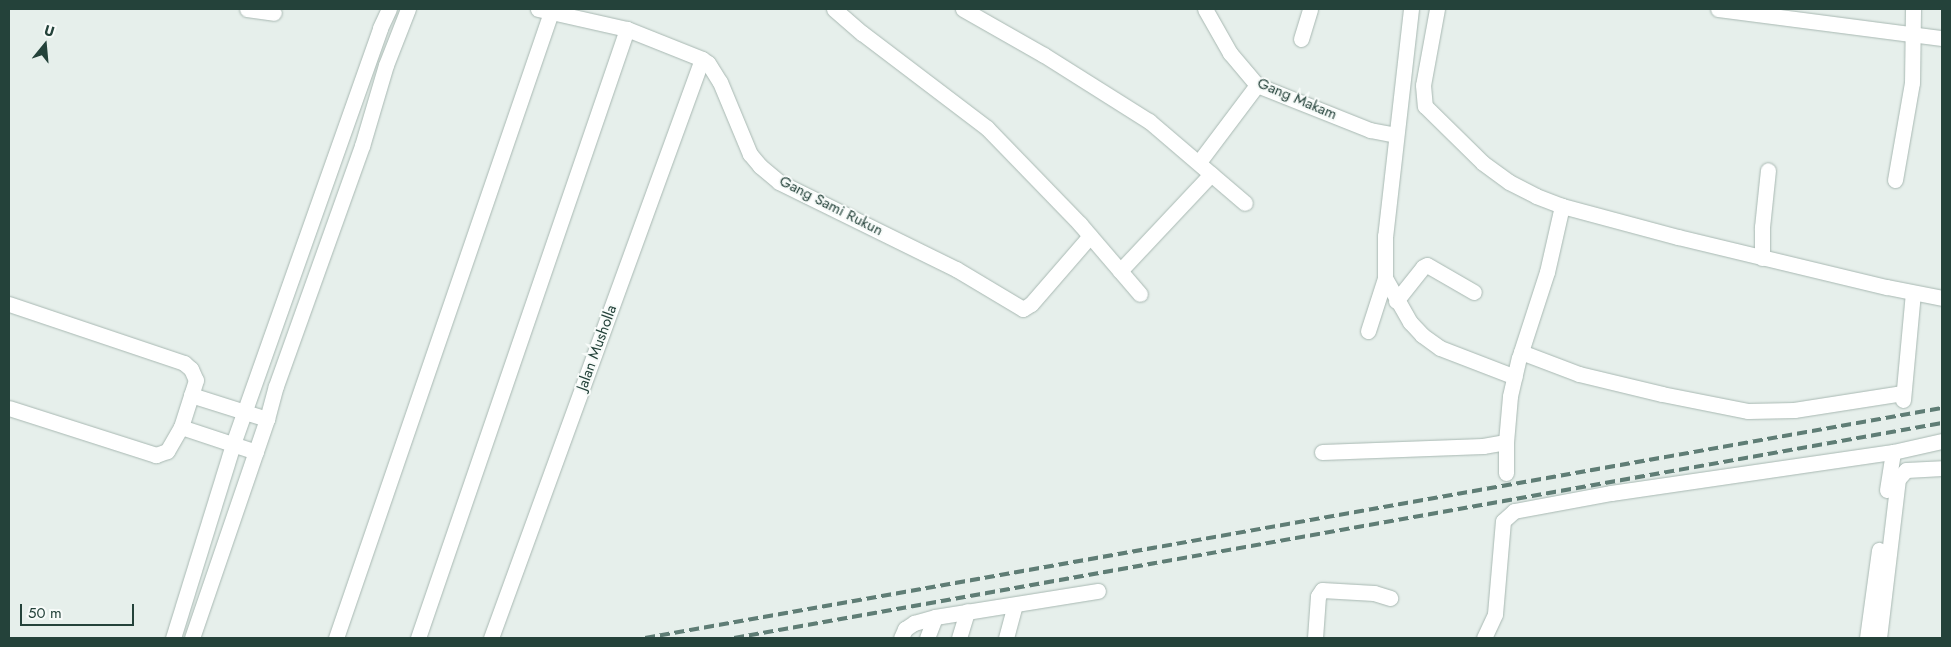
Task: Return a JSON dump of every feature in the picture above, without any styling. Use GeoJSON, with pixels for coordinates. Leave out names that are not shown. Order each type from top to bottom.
{"type":"FeatureCollection","features":[{"type":"Feature","properties":{"kind":"street"},"geometry":{"type":"LineString","coordinates":[[247,9],[274,13]]}},
{"type":"Feature","properties":{"kind":"street"},"geometry":{"type":"LineString","coordinates":[[173,638],[232,444],[389,9]]}},
{"type":"Feature","properties":{"kind":"street"},"geometry":{"type":"LineString","coordinates":[[192,638],[267,419],[276,386],[362,146],[386,65],[408,9]]}},
{"type":"Feature","properties":{"kind":"street"},"geometry":{"type":"LineString","coordinates":[[834,9],[862,33],[987,128],[1090,236],[1140,294]]}},
{"type":"Feature","properties":{"kind":"street"},"geometry":{"type":"LineString","coordinates":[[963,9],[1044,55],[1149,121],[1245,203]]}},
{"type":"Feature","properties":{"kind":"street","name":"Gang Makam"},"geometry":{"type":"LineString","coordinates":[[1205,9],[1230,54],[1258,85],[1370,130],[1396,135]]}},
{"type":"Feature","properties":{"kind":"street"},"geometry":{"type":"LineString","coordinates":[[1301,39],[1310,9]]}},
{"type":"Feature","properties":{"kind":"street"},"geometry":{"type":"LineString","coordinates":[[1411,9],[1414,70],[1411,105]]}},
{"type":"Feature","properties":{"kind":"street"},"geometry":{"type":"LineString","coordinates":[[1368,331],[1385,278],[1385,236],[1396,135],[1411,105],[1422,92],[1414,70],[1437,9]]}},
{"type":"Feature","properties":{"kind":"street"},"geometry":{"type":"LineString","coordinates":[[1718,9],[1913,21],[1942,38]]}},
{"type":"Feature","properties":{"kind":"street"},"geometry":{"type":"LineString","coordinates":[[336,638],[544,10]]}},
{"type":"Feature","properties":{"kind":"street","name":"Gang Sami Rukun"},"geometry":{"type":"LineString","coordinates":[[544,10],[627,29],[702,59],[708,63],[720,82],[750,154],[760,166],[779,182],[956,268],[1023,309],[1031,304],[1090,236]]}},
{"type":"Feature","properties":{"kind":"street"},"geometry":{"type":"LineString","coordinates":[[1895,180],[1912,83],[1913,21]]}},
{"type":"Feature","properties":{"kind":"street"},"geometry":{"type":"LineString","coordinates":[[418,638],[627,29]]}},
{"type":"Feature","properties":{"kind":"street","name":"Jalan Musholla"},"geometry":{"type":"LineString","coordinates":[[491,638],[702,59]]}},
{"type":"Feature","properties":{"kind":"street"},"geometry":{"type":"LineString","coordinates":[[1198,162],[1258,85]]}},
{"type":"Feature","properties":{"kind":"street"},"geometry":{"type":"LineString","coordinates":[[1411,105],[1509,182],[1557,204],[1762,258],[1942,298]]}},
{"type":"Feature","properties":{"kind":"street"},"geometry":{"type":"LineString","coordinates":[[341,141],[362,146]]}},
{"type":"Feature","properties":{"kind":"street"},"geometry":{"type":"LineString","coordinates":[[1762,258],[1762,227],[1768,170]]}},
{"type":"Feature","properties":{"kind":"street"},"geometry":{"type":"LineString","coordinates":[[1120,271],[1211,174]]}},
{"type":"Feature","properties":{"kind":"street"},"geometry":{"type":"LineString","coordinates":[[1506,473],[1494,444],[1510,396],[1512,367],[1547,272],[1557,204]]}},
{"type":"Feature","properties":{"kind":"street"},"geometry":{"type":"LineString","coordinates":[[1401,296],[1423,267],[1428,265],[1474,292]]}},
{"type":"Feature","properties":{"kind":"street"},"geometry":{"type":"LineString","coordinates":[[1385,278],[1401,296],[1410,322],[1422,335],[1440,348],[1512,367],[1579,374],[1662,394],[1748,411],[1794,410],[1903,397],[1913,293]]}},
{"type":"Feature","properties":{"kind":"street"},"geometry":{"type":"LineString","coordinates":[[292,280],[312,285]]}},
{"type":"Feature","properties":{"kind":"street"},"geometry":{"type":"LineString","coordinates":[[9,304],[184,363],[192,369],[196,380],[181,427],[167,450],[156,455],[9,408]]}},
{"type":"Feature","properties":{"kind":"street"},"geometry":{"type":"LineString","coordinates":[[191,395],[267,419]]}},
{"type":"Feature","properties":{"kind":"street"},"geometry":{"type":"LineString","coordinates":[[181,427],[256,452]]}},
{"type":"Feature","properties":{"kind":"street"},"geometry":{"type":"LineString","coordinates":[[1484,638],[1495,614],[1503,521],[1514,511],[1649,487],[1893,452],[1940,442]]}},
{"type":"Feature","properties":{"kind":"street"},"geometry":{"type":"LineString","coordinates":[[1322,452],[1494,444]]}},
{"type":"Feature","properties":{"kind":"street"},"geometry":{"type":"LineString","coordinates":[[1867,638],[1893,452]]}},
{"type":"Feature","properties":{"kind":"street"},"geometry":{"type":"LineString","coordinates":[[1879,638],[1898,479],[1906,470],[1942,468]]}},
{"type":"Feature","properties":{"kind":"street"},"geometry":{"type":"LineString","coordinates":[[195,563],[215,567]]}},
{"type":"Feature","properties":{"kind":"street"},"geometry":{"type":"LineString","coordinates":[[1315,638],[1318,596],[1322,590],[1374,593],[1390,598]]}},
{"type":"Feature","properties":{"kind":"street"},"geometry":{"type":"LineString","coordinates":[[901,638],[904,629],[914,623],[934,617],[967,611],[1015,606],[1098,591]]}},
{"type":"Feature","properties":{"kind":"street"},"geometry":{"type":"LineString","coordinates":[[1006,638],[1015,606]]}},
{"type":"Feature","properties":{"kind":"street"},"geometry":{"type":"LineString","coordinates":[[959,638],[967,611]]}},
{"type":"Feature","properties":{"kind":"street"},"geometry":{"type":"LineString","coordinates":[[927,638],[934,617]]}},
{"type":"Feature","properties":{"kind":"railway"},"geometry":{"type":"LineString","coordinates":[[645,638],[1942,408]]}},
{"type":"Feature","properties":{"kind":"railway"},"geometry":{"type":"LineString","coordinates":[[734,638],[1942,423]]}}]}
